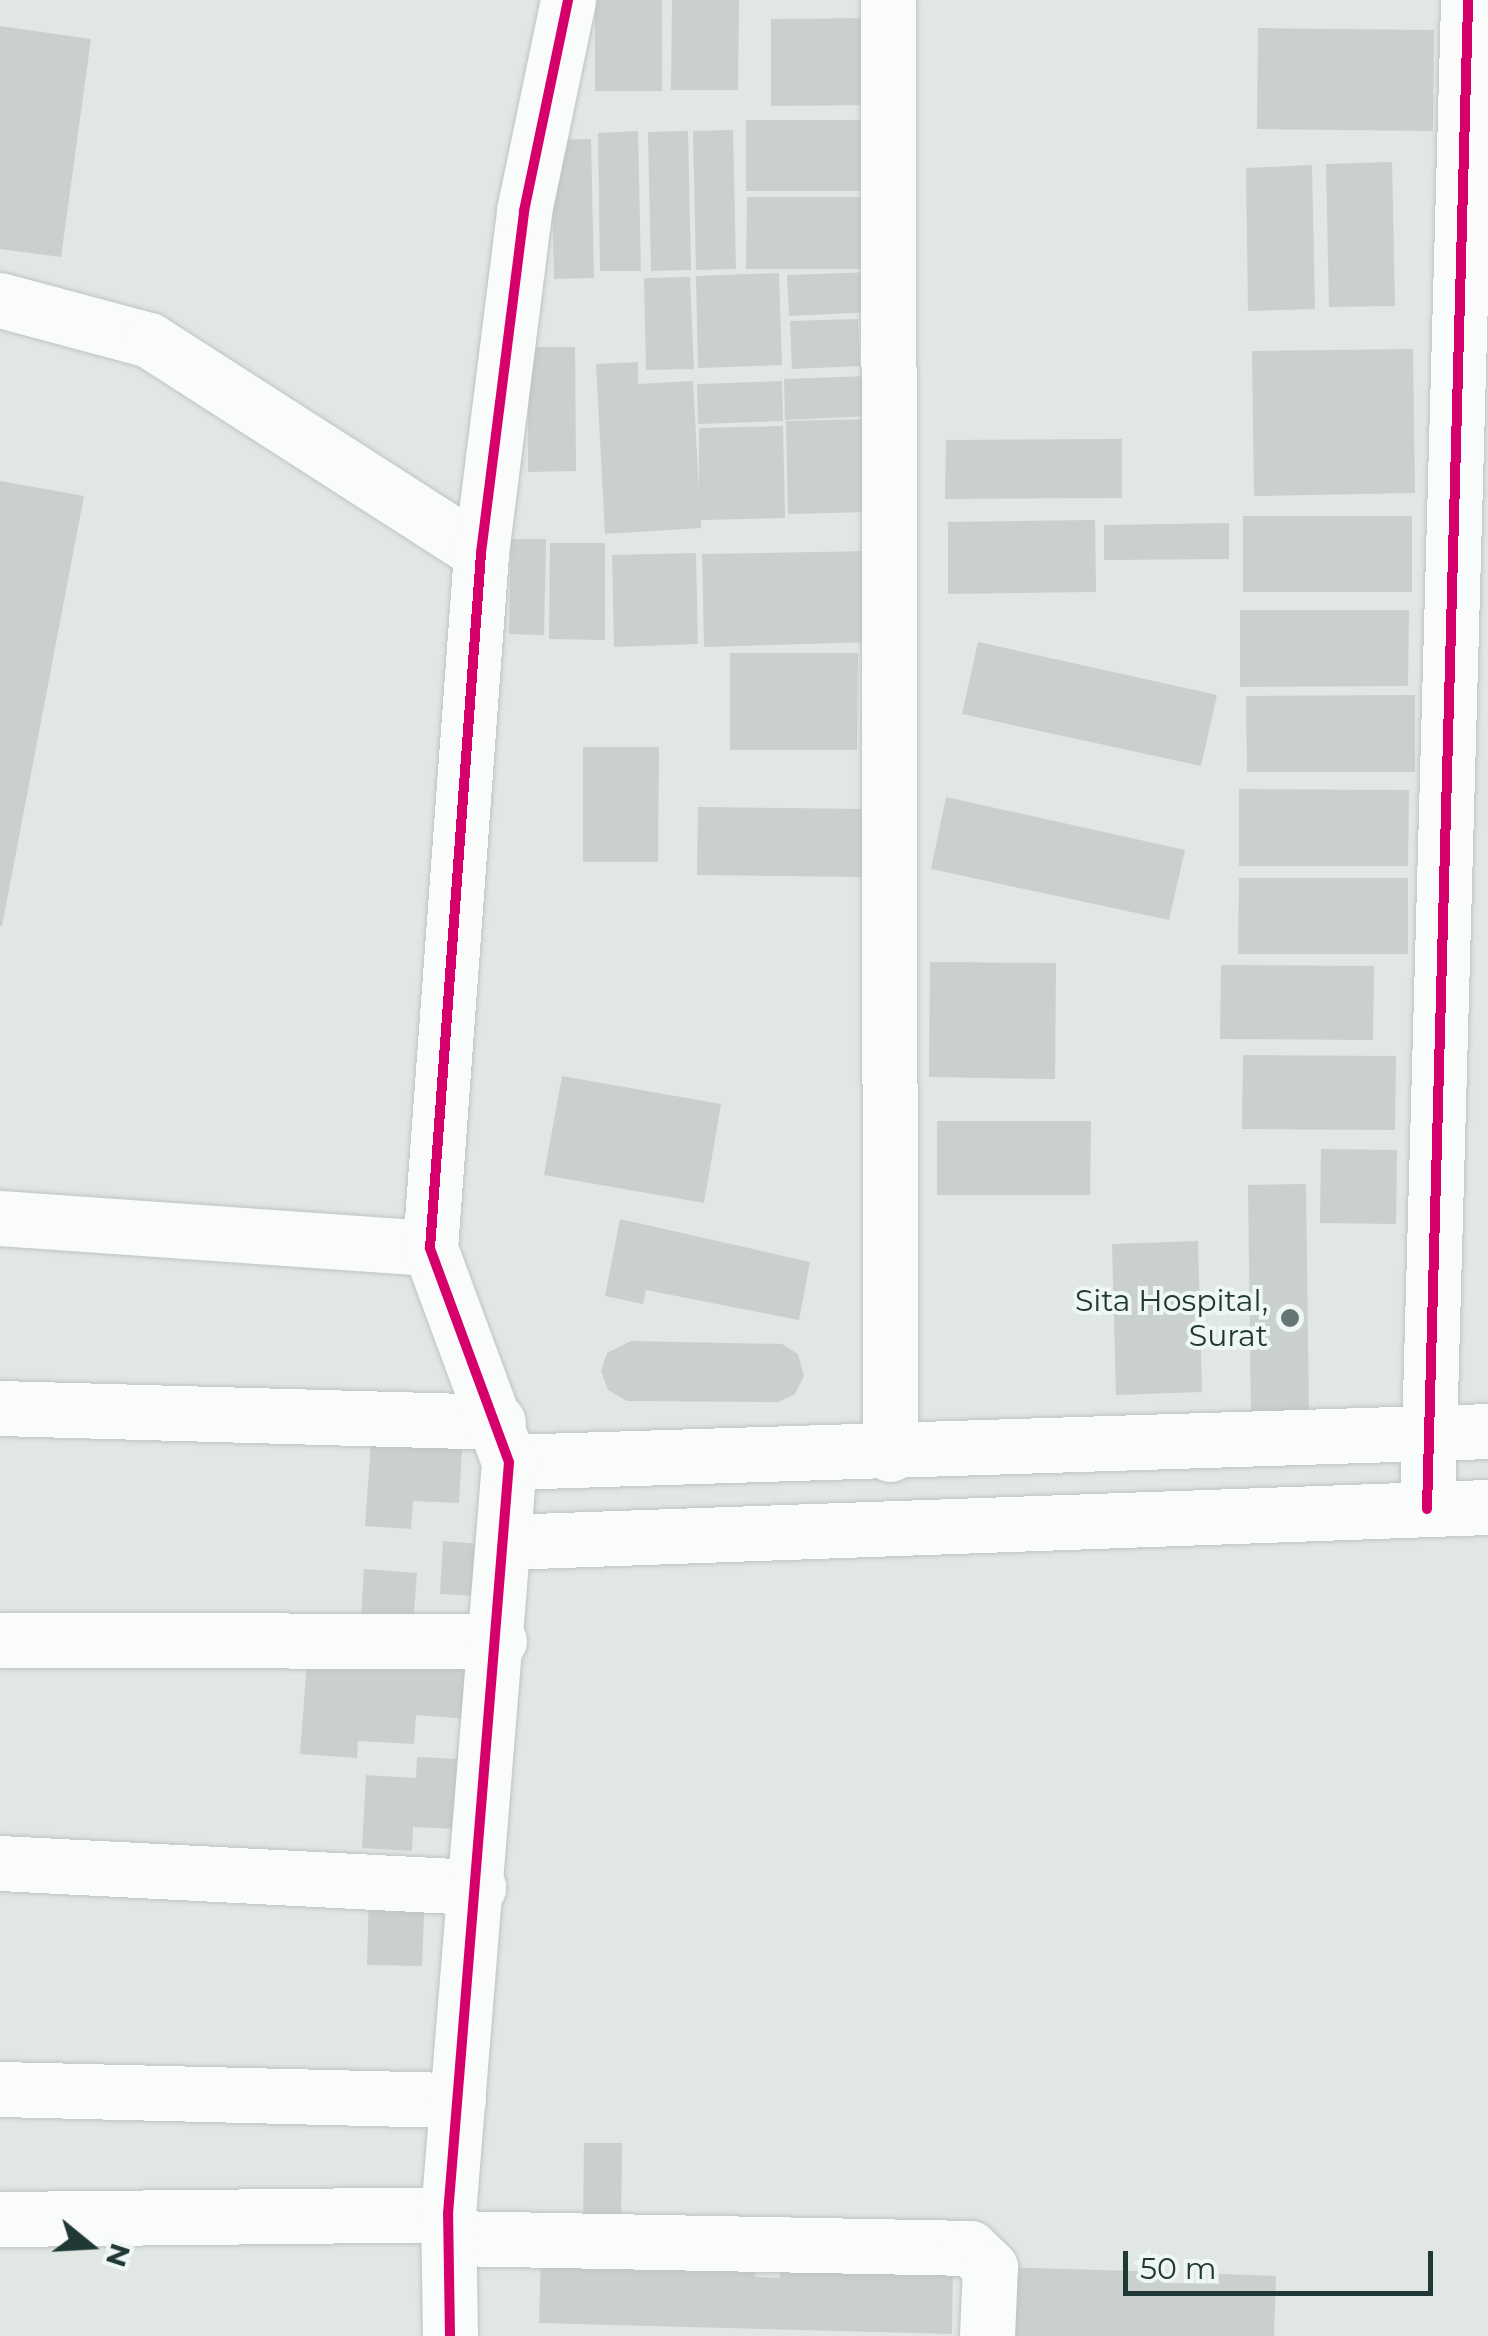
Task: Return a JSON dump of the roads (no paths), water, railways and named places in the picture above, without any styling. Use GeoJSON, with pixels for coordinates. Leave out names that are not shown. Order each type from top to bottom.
{"type":"FeatureCollection","features":[{"type":"Feature","properties":{"kind":"street"},"geometry":{"type":"LineString","coordinates":[[450,2336],[450,2226],[458,2100],[499,1641],[504,1442],[430,1248],[480,553],[524,211],[568,0]]}},
{"type":"Feature","properties":{"kind":"street"},"geometry":{"type":"LineString","coordinates":[[888,0],[890,1454]]}},
{"type":"Feature","properties":{"kind":"street"},"geometry":{"type":"LineString","coordinates":[[1427,1510],[1426,1434],[1468,0]]}},
{"type":"Feature","properties":{"kind":"street"},"geometry":{"type":"LineString","coordinates":[[0,300],[149,340],[480,553]]}},
{"type":"Feature","properties":{"kind":"street"},"geometry":{"type":"LineString","coordinates":[[0,1218],[430,1248]]}},
{"type":"Feature","properties":{"kind":"street"},"geometry":{"type":"LineString","coordinates":[[0,1408],[504,1442],[890,1454],[1488,1431]]}},
{"type":"Feature","properties":{"kind":"street"},"geometry":{"type":"LineString","coordinates":[[504,1542],[1488,1507]]}},
{"type":"Feature","properties":{"kind":"street"},"geometry":{"type":"LineString","coordinates":[[0,1640],[499,1641]]}},
{"type":"Feature","properties":{"kind":"street"},"geometry":{"type":"LineString","coordinates":[[0,1863],[478,1887]]}},
{"type":"Feature","properties":{"kind":"street"},"geometry":{"type":"LineString","coordinates":[[0,2088],[458,2100]]}},
{"type":"Feature","properties":{"kind":"street"},"geometry":{"type":"LineString","coordinates":[[0,2218],[450,2226],[970,2248],[990,2267],[987,2336]]}},
{"type":"Feature","properties":{"kind":"place","name":"Sita Hospital, Surat"},"geometry":{"type":"Point","coordinates":[1290,1318]}}]}
